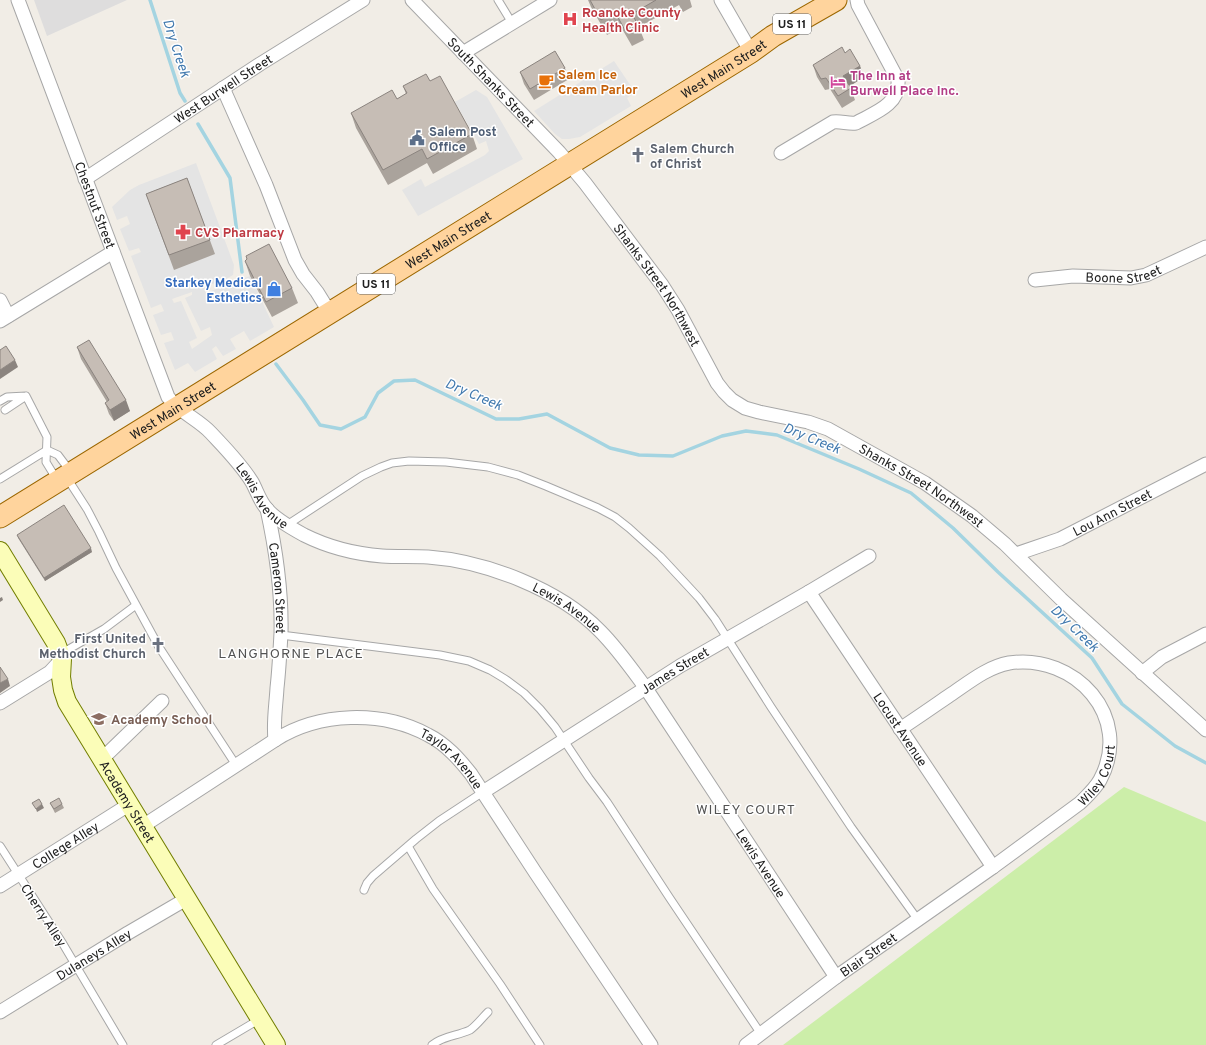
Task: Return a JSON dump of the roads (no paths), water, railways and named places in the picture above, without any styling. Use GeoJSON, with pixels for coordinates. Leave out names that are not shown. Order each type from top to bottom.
{"type":"FeatureCollection","features":[{"type":"Feature","properties":{"kind":"main road","name":"West Main Street"},"geometry":{"type":"LineString","coordinates":[[0,517],[751,52],[773,36],[836,0]]}},
{"type":"Feature","properties":{"kind":"street","name":"Chestnut Street"},"geometry":{"type":"LineString","coordinates":[[18,0],[168,397],[177,408]]}},
{"type":"Feature","properties":{"kind":"street","name":"West Burwell Street"},"geometry":{"type":"LineString","coordinates":[[85,179],[223,88],[363,0]]}},
{"type":"Feature","properties":{"kind":"street","name":"South Shanks Street"},"geometry":{"type":"LineString","coordinates":[[412,0],[570,164]]}},
{"type":"Feature","properties":{"kind":"street"},"geometry":{"type":"LineString","coordinates":[[464,53],[550,0]]}},
{"type":"Feature","properties":{"kind":"street"},"geometry":{"type":"LineString","coordinates":[[721,0],[751,52]]}},
{"type":"Feature","properties":{"kind":"street"},"geometry":{"type":"LineString","coordinates":[[781,153],[833,122],[840,121],[851,124],[856,123],[886,107],[896,96],[898,80],[858,5],[857,0]]}},
{"type":"Feature","properties":{"kind":"street"},"geometry":{"type":"LineString","coordinates":[[223,88],[266,185],[295,260],[330,312]]}},
{"type":"Feature","properties":{"kind":"street","name":"Shanks Street Northwest"},"geometry":{"type":"LineString","coordinates":[[570,164],[609,213],[662,285],[678,310],[717,383],[732,400],[745,408],[808,422],[828,429],[942,494],[972,516],[1016,554],[1061,599],[1206,730]]}},
{"type":"Feature","properties":{"kind":"street","name":"Boone Street"},"geometry":{"type":"LineString","coordinates":[[1035,280],[1073,276],[1131,278],[1146,275],[1206,247]]}},
{"type":"Feature","properties":{"kind":"street"},"geometry":{"type":"LineString","coordinates":[[0,300],[4,318],[113,252]]}},
{"type":"Feature","properties":{"kind":"street","name":"Lewis Avenue"},"geometry":{"type":"LineString","coordinates":[[177,408],[209,431],[230,453],[249,478],[267,509],[287,525],[304,535],[340,549],[361,554],[427,557],[475,564],[505,574],[535,587],[568,605],[600,630],[645,687],[836,977]]}},
{"type":"Feature","properties":{"kind":"street","name":"Lou Ann Street"},"geometry":{"type":"LineString","coordinates":[[1016,554],[1060,539],[1206,464]]}},
{"type":"Feature","properties":{"kind":"street","name":"Cameron Street"},"geometry":{"type":"LineString","coordinates":[[267,509],[278,577],[281,611],[281,634],[274,723],[275,740]]}},
{"type":"Feature","properties":{"kind":"street","name":"Academy Street"},"geometry":{"type":"LineString","coordinates":[[0,551],[56,643],[62,659],[62,684],[67,702],[188,898],[276,1045]]}},
{"type":"Feature","properties":{"kind":"street","name":"James Street"},"geometry":{"type":"LineString","coordinates":[[483,792],[645,687],[869,556]]}},
{"type":"Feature","properties":{"kind":"street","name":"Locust Avenue"},"geometry":{"type":"LineString","coordinates":[[809,592],[993,867]]}},
{"type":"Feature","properties":{"kind":"street"},"geometry":{"type":"LineString","coordinates":[[1142,673],[1162,657],[1206,634]]}},
{"type":"Feature","properties":{"kind":"street"},"geometry":{"type":"LineString","coordinates":[[0,703],[50,672],[62,659]]}},
{"type":"Feature","properties":{"kind":"street","name":"Wiley Court"},"geometry":{"type":"LineString","coordinates":[[900,729],[975,678],[992,669],[1007,664],[1036,662],[1064,671],[1088,688],[1097,700],[1103,710],[1110,742],[1105,769],[1099,782],[1080,803],[993,867]]}},
{"type":"Feature","properties":{"kind":"street"},"geometry":{"type":"LineString","coordinates":[[102,759],[162,701]]}},
{"type":"Feature","properties":{"kind":"street","name":"Taylor Avenue"},"geometry":{"type":"LineString","coordinates":[[143,826],[275,740],[296,729],[311,724],[351,718],[376,719],[395,722],[413,728],[430,736],[445,746],[463,764],[651,1045]]}},
{"type":"Feature","properties":{"kind":"street","name":"College Alley"},"geometry":{"type":"LineString","coordinates":[[0,886],[130,804]]}},
{"type":"Feature","properties":{"kind":"street","name":"Blair Street"},"geometry":{"type":"LineString","coordinates":[[746,1045],[836,977],[993,867]]}},
{"type":"Feature","properties":{"kind":"street","name":"Dulaneys Alley"},"geometry":{"type":"LineString","coordinates":[[0,1012],[75,965],[188,898]]}},
{"type":"Feature","properties":{"kind":"lane"},"geometry":{"type":"LineString","coordinates":[[498,0],[512,23]]}},
{"type":"Feature","properties":{"kind":"lane"},"geometry":{"type":"LineString","coordinates":[[0,401],[7,397],[26,396]]}},
{"type":"Feature","properties":{"kind":"lane"},"geometry":{"type":"LineString","coordinates":[[5,410],[26,396]]}},
{"type":"Feature","properties":{"kind":"lane"},"geometry":{"type":"LineString","coordinates":[[26,396],[47,437],[46,462],[65,477]]}},
{"type":"Feature","properties":{"kind":"lane"},"geometry":{"type":"LineString","coordinates":[[47,450],[58,455],[65,477],[90,514],[116,568],[159,647],[236,765]]}},
{"type":"Feature","properties":{"kind":"lane"},"geometry":{"type":"LineString","coordinates":[[0,478],[47,450]]}},
{"type":"Feature","properties":{"kind":"lane"},"geometry":{"type":"LineString","coordinates":[[287,525],[362,476],[392,463],[417,461],[446,462],[488,467],[525,478],[598,508],[614,517],[629,528],[660,556],[699,598],[728,639],[771,707],[847,821],[918,920]]}},
{"type":"Feature","properties":{"kind":"lane"},"geometry":{"type":"LineString","coordinates":[[62,659],[69,649],[104,629],[136,605]]}},
{"type":"Feature","properties":{"kind":"lane"},"geometry":{"type":"LineString","coordinates":[[281,634],[440,655],[469,662],[490,670],[524,693],[540,709],[564,740],[762,1034]]}},
{"type":"Feature","properties":{"kind":"lane"},"geometry":{"type":"LineString","coordinates":[[364,890],[367,883],[373,876],[408,846],[439,821],[483,792]]}},
{"type":"Feature","properties":{"kind":"lane","name":"Cherry Alley"},"geometry":{"type":"LineString","coordinates":[[0,846],[75,965],[123,1045]]}},
{"type":"Feature","properties":{"kind":"lane"},"geometry":{"type":"LineString","coordinates":[[408,846],[447,909],[500,984],[540,1045]]}},
{"type":"Feature","properties":{"kind":"lane"},"geometry":{"type":"LineString","coordinates":[[432,1045],[448,1036],[472,1029],[488,1012]]}},
{"type":"Feature","properties":{"kind":"lane"},"geometry":{"type":"LineString","coordinates":[[216,1045],[260,1019]]}},
{"type":"Feature","properties":{"kind":"waterway","name":"Dry Creek"},"geometry":{"type":"LineString","coordinates":[[150,0],[180,93],[185,101]]}},
{"type":"Feature","properties":{"kind":"waterway","name":"Dry Creek"},"geometry":{"type":"LineString","coordinates":[[198,124],[230,178],[242,272]]}},
{"type":"Feature","properties":{"kind":"waterway","name":"Dry Creek"},"geometry":{"type":"LineString","coordinates":[[276,364],[320,425],[341,429],[365,417],[378,393],[394,381],[415,380],[496,419],[519,419],[547,414],[610,448],[639,455],[673,456],[722,436],[746,431],[777,435],[859,469],[911,493],[953,528],[998,572],[1092,658],[1122,704],[1175,746],[1206,763]]}},
{"type":"Feature","properties":{"kind":"place","name":"Roanoke County Health Clinic"},"geometry":{"type":"Point","coordinates":[570,19]}},
{"type":"Feature","properties":{"kind":"place","name":"Salem Ice Cream Parlor"},"geometry":{"type":"Point","coordinates":[546,81]}},
{"type":"Feature","properties":{"kind":"place","name":"The Inn at Burwell Place Inc."},"geometry":{"type":"Point","coordinates":[838,82]}},
{"type":"Feature","properties":{"kind":"place","name":"Salem Post Office"},"geometry":{"type":"Point","coordinates":[417,138]}},
{"type":"Feature","properties":{"kind":"place","name":"Salem Church of Christ"},"geometry":{"type":"Point","coordinates":[638,155]}},
{"type":"Feature","properties":{"kind":"place","name":"CVS Pharmacy"},"geometry":{"type":"Point","coordinates":[183,232]}},
{"type":"Feature","properties":{"kind":"place","name":"Starkey Medical Esthetics"},"geometry":{"type":"Point","coordinates":[274,289]}},
{"type":"Feature","properties":{"kind":"place","name":"First United Methodist Church"},"geometry":{"type":"Point","coordinates":[158,645]}},
{"type":"Feature","properties":{"kind":"place","name":"Academy School"},"geometry":{"type":"Point","coordinates":[99,719]}},
{"type":"Feature","properties":{"kind":"district","name":"LANGHORNE PLACE"},"geometry":{"type":"Point","coordinates":[291,653]}},
{"type":"Feature","properties":{"kind":"district","name":"WILEY COURT"},"geometry":{"type":"Point","coordinates":[746,809]}}]}
